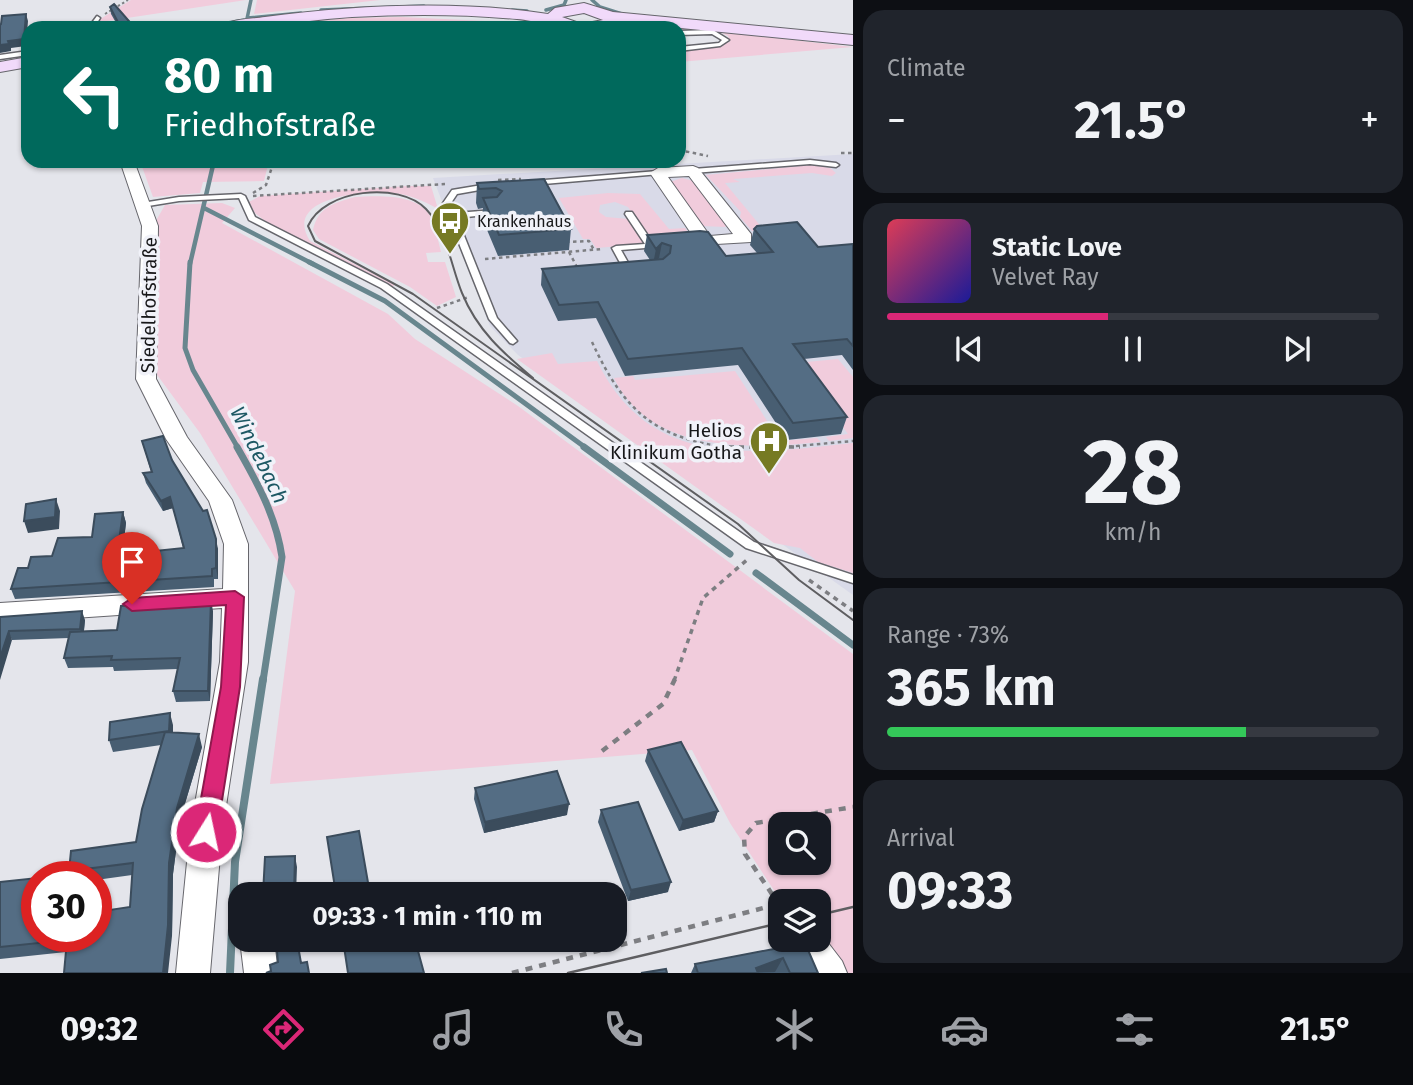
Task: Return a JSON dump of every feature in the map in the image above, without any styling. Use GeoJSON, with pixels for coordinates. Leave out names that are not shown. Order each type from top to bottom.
{"type":"FeatureCollection","features":[{"type":"Feature","properties":{"kind":"main road"},"geometry":{"type":"LineString","coordinates":[[275,21],[367,10],[508,14],[572,8],[597,21]]}},
{"type":"Feature","properties":{"kind":"main road"},"geometry":{"type":"LineString","coordinates":[[686,25],[853,40]]}},
{"type":"Feature","properties":{"kind":"main road"},"geometry":{"type":"LineString","coordinates":[[0,67],[21,63]]}},
{"type":"Feature","properties":{"kind":"street","name":"Siedelhofstraße"},"geometry":{"type":"LineString","coordinates":[[129,168],[150,226],[144,369],[146,379],[177,439],[220,500],[236,544],[231,687],[206,832],[193,973]]}},
{"type":"Feature","properties":{"kind":"street"},"geometry":{"type":"LineString","coordinates":[[666,169],[693,171],[745,238],[698,242],[666,169]]}},
{"type":"Feature","properties":{"kind":"street"},"geometry":{"type":"LineString","coordinates":[[0,613],[235,597]]}},
{"type":"Feature","properties":{"kind":"street"},"geometry":{"type":"LineString","coordinates":[[258,952],[261,973]]}},
{"type":"Feature","properties":{"kind":"street"},"geometry":{"type":"LineString","coordinates":[[814,952],[830,973]]}},
{"type":"Feature","properties":{"kind":"lane"},"geometry":{"type":"LineString","coordinates":[[686,33],[713,32],[726,40],[720,44],[686,48]]}},
{"type":"Feature","properties":{"kind":"lane"},"geometry":{"type":"LineString","coordinates":[[0,57],[21,54]]}},
{"type":"Feature","properties":{"kind":"lane"},"geometry":{"type":"LineString","coordinates":[[693,171],[810,162],[836,165]]}},
{"type":"Feature","properties":{"kind":"lane"},"geometry":{"type":"LineString","coordinates":[[522,183],[666,169]]}},
{"type":"Feature","properties":{"kind":"lane"},"geometry":{"type":"LineString","coordinates":[[495,186],[455,192],[447,203],[493,319],[513,341]]}},
{"type":"Feature","properties":{"kind":"lane"},"geometry":{"type":"LineString","coordinates":[[142,205],[197,198],[241,197],[252,218],[384,286],[426,313],[750,545],[853,579]]}},
{"type":"Feature","properties":{"kind":"lane"},"geometry":{"type":"LineString","coordinates":[[452,216],[495,212]]}},
{"type":"Feature","properties":{"kind":"lane"},"geometry":{"type":"LineString","coordinates":[[629,214],[650,245]]}},
{"type":"Feature","properties":{"kind":"lane"},"geometry":{"type":"LineString","coordinates":[[642,272],[627,268],[616,248],[664,244]]}},
{"type":"Feature","properties":{"kind":"path"},"geometry":{"type":"LineString","coordinates":[[97,18],[128,0]]}},
{"type":"Feature","properties":{"kind":"path"},"geometry":{"type":"LineString","coordinates":[[241,197],[262,190],[270,180],[273,168]]}},
{"type":"Feature","properties":{"kind":"path"},"geometry":{"type":"LineString","coordinates":[[565,242],[589,241],[594,250]]}},
{"type":"Feature","properties":{"kind":"path"},"geometry":{"type":"LineString","coordinates":[[469,260],[616,248]]}},
{"type":"Feature","properties":{"kind":"path"},"geometry":{"type":"LineString","coordinates":[[569,252],[582,278]]}},
{"type":"Feature","properties":{"kind":"path"},"geometry":{"type":"LineString","coordinates":[[426,313],[470,297],[468,289]]}},
{"type":"Feature","properties":{"kind":"path"},"geometry":{"type":"LineString","coordinates":[[592,342],[617,391],[634,411],[683,438],[709,445],[753,450],[853,441]]}},
{"type":"Feature","properties":{"kind":"path"},"geometry":{"type":"LineString","coordinates":[[602,751],[663,704],[681,668],[703,598],[760,548]]}},
{"type":"Feature","properties":{"kind":"path"},"geometry":{"type":"LineString","coordinates":[[769,889],[745,854],[744,837],[756,823],[853,807]]}},
{"type":"Feature","properties":{"kind":"path"},"geometry":{"type":"LineString","coordinates":[[512,973],[768,908]]}},
{"type":"Feature","properties":{"kind":"shaded area"},"geometry":{"type":"Polygon","coordinates":[[[131,0],[246,0],[107,21],[97,21],[131,0]]]}},
{"type":"Feature","properties":{"kind":"shaded area"},"geometry":{"type":"Polygon","coordinates":[[[257,0],[380,0],[254,14],[257,0]]]}},
{"type":"Feature","properties":{"kind":"shaded area"},"geometry":{"type":"Polygon","coordinates":[[[402,17],[483,21],[320,21],[402,17]]]}},
{"type":"Feature","properties":{"kind":"shaded area"},"geometry":{"type":"Polygon","coordinates":[[[718,31],[853,47],[686,61],[686,49],[730,42],[728,36],[718,31]]]}},
{"type":"Feature","properties":{"kind":"shaded area","name":"Helios Klinikum Gotha"},"geometry":{"type":"Polygon","coordinates":[[[853,154],[853,595],[518,355],[490,326],[433,178],[608,168],[686,168],[686,164],[853,154]]]}},
{"type":"Feature","properties":{"kind":"shaded area"},"geometry":{"type":"Polygon","coordinates":[[[811,165],[830,168],[836,173],[832,176],[812,173],[733,179],[740,182],[725,183],[763,229],[752,231],[740,217],[741,212],[706,175],[811,165]]]}},
{"type":"Feature","properties":{"kind":"shaded area"},"geometry":{"type":"Polygon","coordinates":[[[143,168],[267,168],[264,181],[203,182],[200,193],[153,197],[143,168]]]}},
{"type":"Feature","properties":{"kind":"shaded area"},"geometry":{"type":"Polygon","coordinates":[[[682,178],[697,182],[727,225],[725,227],[702,226],[670,182],[682,178]]]}},
{"type":"Feature","properties":{"kind":"shaded area"},"geometry":{"type":"Polygon","coordinates":[[[431,186],[438,209],[422,201],[392,193],[347,195],[317,206],[307,215],[304,226],[310,241],[395,285],[391,287],[270,225],[255,213],[249,202],[260,196],[431,186]]]}},
{"type":"Feature","properties":{"kind":"shaded area"},"geometry":{"type":"Polygon","coordinates":[[[608,193],[640,194],[669,229],[685,228],[690,235],[651,241],[628,207],[615,202],[600,205],[599,212],[606,217],[629,219],[645,244],[596,248],[590,239],[583,239],[559,198],[608,193]]]}},
{"type":"Feature","properties":{"kind":"shaded area"},"geometry":{"type":"Polygon","coordinates":[[[375,196],[409,200],[426,211],[432,219],[441,252],[426,253],[428,262],[445,262],[456,297],[437,306],[410,287],[319,239],[313,230],[323,211],[355,197],[375,196]]]}},
{"type":"Feature","properties":{"kind":"shaded area"},"geometry":{"type":"Polygon","coordinates":[[[222,203],[235,208],[222,223],[388,314],[415,339],[518,406],[853,654],[853,973],[838,973],[821,952],[831,952],[831,889],[773,889],[730,823],[692,750],[270,784],[295,591],[200,433],[152,368],[157,219],[165,205],[222,203]]]}},
{"type":"Feature","properties":{"kind":"shaded area"},"geometry":{"type":"Polygon","coordinates":[[[552,353],[558,364],[597,361],[619,396],[645,421],[674,438],[707,447],[741,451],[853,443],[853,573],[818,562],[800,548],[774,543],[517,359],[552,353]]]}},
{"type":"Feature","properties":{"kind":"shaded area"},"geometry":{"type":"Polygon","coordinates":[[[838,359],[853,377],[853,438],[829,441],[826,437],[848,434],[796,363],[838,359]]]}},
{"type":"Feature","properties":{"kind":"shaded area"},"geometry":{"type":"Polygon","coordinates":[[[735,371],[780,441],[817,438],[821,442],[734,445],[677,433],[652,421],[630,403],[614,378],[633,376],[635,380],[735,371]]]}},
{"type":"Feature","properties":{"kind":"building"},"geometry":{"type":"Polygon","coordinates":[[[114,4],[129,21],[117,21],[110,7],[114,4]]]}},
{"type":"Feature","properties":{"kind":"building"},"geometry":{"type":"Polygon","coordinates":[[[26,14],[25,21],[21,21],[21,39],[0,45],[2,16],[26,14]]]}},
{"type":"Feature","properties":{"kind":"building"},"geometry":{"type":"Polygon","coordinates":[[[544,179],[571,229],[499,235],[483,198],[497,197],[502,191],[496,188],[479,189],[477,183],[544,179]]]}},
{"type":"Feature","properties":{"kind":"building"},"geometry":{"type":"Polygon","coordinates":[[[797,222],[818,247],[853,244],[853,346],[847,339],[793,344],[847,417],[793,423],[742,348],[628,359],[598,302],[559,305],[542,269],[663,259],[670,253],[671,246],[662,243],[656,249],[647,235],[700,231],[708,232],[726,256],[773,252],[754,229],[757,226],[797,222]]]}},
{"type":"Feature","properties":{"kind":"building"},"geometry":{"type":"Polygon","coordinates":[[[163,436],[172,460],[203,511],[207,510],[216,539],[216,568],[212,569],[212,576],[11,589],[18,568],[28,568],[31,557],[52,556],[58,538],[92,537],[95,514],[123,512],[117,555],[184,548],[170,497],[161,501],[143,473],[152,472],[142,441],[163,436]]]}},
{"type":"Feature","properties":{"kind":"building"},"geometry":{"type":"Polygon","coordinates":[[[56,499],[55,517],[24,521],[26,504],[56,499]]]}},
{"type":"Feature","properties":{"kind":"building"},"geometry":{"type":"Polygon","coordinates":[[[211,600],[208,691],[173,691],[180,658],[64,658],[70,632],[117,630],[121,606],[211,600]]]}},
{"type":"Feature","properties":{"kind":"building"},"geometry":{"type":"Polygon","coordinates":[[[82,611],[80,629],[9,631],[0,658],[0,617],[82,611]]]}},
{"type":"Feature","properties":{"kind":"building"},"geometry":{"type":"Polygon","coordinates":[[[170,713],[169,731],[109,740],[110,722],[170,713]]]}},
{"type":"Feature","properties":{"kind":"building"},"geometry":{"type":"Polygon","coordinates":[[[165,732],[199,734],[177,808],[169,863],[168,925],[163,973],[64,973],[66,952],[112,952],[112,910],[130,907],[133,863],[112,866],[112,861],[70,861],[71,851],[136,842],[142,809],[165,732]]]}},
{"type":"Feature","properties":{"kind":"building"},"geometry":{"type":"Polygon","coordinates":[[[681,742],[718,811],[683,820],[648,750],[681,742]]]}},
{"type":"Feature","properties":{"kind":"building"},"geometry":{"type":"Polygon","coordinates":[[[557,771],[569,804],[485,822],[475,788],[557,771]]]}},
{"type":"Feature","properties":{"kind":"building"},"geometry":{"type":"Polygon","coordinates":[[[638,802],[671,882],[631,890],[601,810],[638,802]]]}},
{"type":"Feature","properties":{"kind":"building"},"geometry":{"type":"Polygon","coordinates":[[[359,831],[368,882],[334,882],[327,837],[359,831]]]}},
{"type":"Feature","properties":{"kind":"building"},"geometry":{"type":"Polygon","coordinates":[[[295,856],[294,882],[264,882],[265,857],[295,856]]]}},
{"type":"Feature","properties":{"kind":"building"},"geometry":{"type":"Polygon","coordinates":[[[21,880],[21,945],[0,947],[0,882],[21,880]]]}},
{"type":"Feature","properties":{"kind":"building"},"geometry":{"type":"Polygon","coordinates":[[[768,950],[809,952],[818,973],[790,973],[783,958],[756,968],[758,973],[698,973],[695,964],[768,950]]]}},
{"type":"Feature","properties":{"kind":"building"},"geometry":{"type":"Polygon","coordinates":[[[277,952],[299,952],[301,963],[307,962],[309,973],[266,973],[271,971],[270,965],[278,962],[277,952]]]}},
{"type":"Feature","properties":{"kind":"building"},"geometry":{"type":"Polygon","coordinates":[[[345,952],[418,952],[424,973],[348,973],[345,952]]]}},
{"type":"Feature","properties":{"kind":"building"},"geometry":{"type":"Polygon","coordinates":[[[666,969],[667,973],[641,973],[666,969]]]}},
{"type":"Feature","properties":{"kind":"waterway"},"geometry":{"type":"LineString","coordinates":[[246,21],[251,0]]}},
{"type":"Feature","properties":{"kind":"waterway"},"geometry":{"type":"LineString","coordinates":[[546,10],[564,5],[566,0]]}},
{"type":"Feature","properties":{"kind":"waterway"},"geometry":{"type":"LineString","coordinates":[[592,0],[600,7],[622,14]]}},
{"type":"Feature","properties":{"kind":"waterway"},"geometry":{"type":"LineString","coordinates":[[321,10],[424,6]]}},
{"type":"Feature","properties":{"kind":"waterway"},"geometry":{"type":"LineString","coordinates":[[512,10],[527,11]]}},
{"type":"Feature","properties":{"kind":"waterway"},"geometry":{"type":"LineString","coordinates":[[248,18],[301,13]]}},
{"type":"Feature","properties":{"kind":"waterway"},"geometry":{"type":"LineString","coordinates":[[239,21],[244,20]]}},
{"type":"Feature","properties":{"kind":"waterway","name":"Windebach"},"geometry":{"type":"LineString","coordinates":[[190,264],[212,168]]}},
{"type":"Feature","properties":{"kind":"waterway"},"geometry":{"type":"LineString","coordinates":[[204,208],[313,264]]}},
{"type":"Feature","properties":{"kind":"waterway","name":"Windebach"},"geometry":{"type":"LineString","coordinates":[[190,262],[185,348],[193,370],[238,448]]}},
{"type":"Feature","properties":{"kind":"waterway"},"geometry":{"type":"LineString","coordinates":[[309,262],[385,301],[586,448]]}},
{"type":"Feature","properties":{"kind":"waterway","name":"Windebach"},"geometry":{"type":"LineString","coordinates":[[237,447],[270,513],[282,557],[263,681]]}},
{"type":"Feature","properties":{"kind":"waterway"},"geometry":{"type":"LineString","coordinates":[[584,447],[730,554]]}},
{"type":"Feature","properties":{"kind":"waterway"},"geometry":{"type":"LineString","coordinates":[[756,573],[853,645]]}},
{"type":"Feature","properties":{"kind":"waterway","name":"Windebach"},"geometry":{"type":"LineString","coordinates":[[230,973],[235,862],[263,679]]}},
{"type":"Feature","properties":{"kind":"tram line"},"geometry":{"type":"LineString","coordinates":[[533,378],[501,350],[475,318],[462,293],[444,238],[426,209],[414,200],[381,192],[345,197],[317,213],[308,226],[315,241],[413,294],[738,524],[799,580],[853,620]]}},
{"type":"Feature","properties":{"kind":"tram line"},"geometry":{"type":"LineString","coordinates":[[831,912],[853,907]]}},
{"type":"Feature","properties":{"kind":"tram line"},"geometry":{"type":"LineString","coordinates":[[568,973],[768,926]]}},
{"type":"Feature","properties":{"kind":"place","name":"Krankenhaus"},"geometry":{"type":"Point","coordinates":[450,255]}},
{"type":"Feature","properties":{"kind":"place","name":"Helios Klinikum Gotha"},"geometry":{"type":"Point","coordinates":[769,475]}},
{"type":"Feature","properties":{"kind":"route"},"geometry":{"type":"LineString","coordinates":[[132,604],[235,597],[231,687],[206,832]]}}]}
